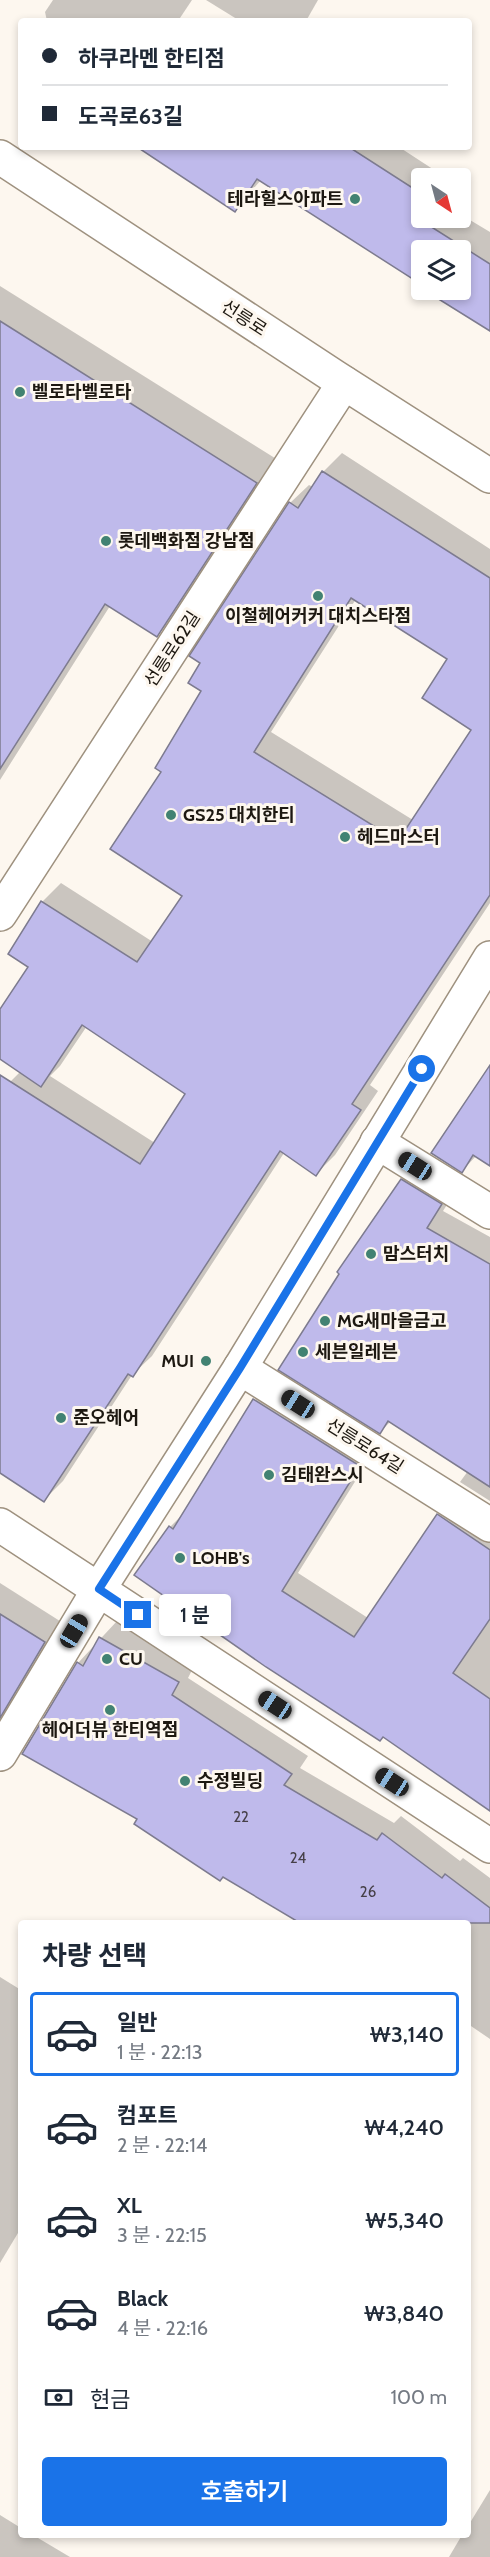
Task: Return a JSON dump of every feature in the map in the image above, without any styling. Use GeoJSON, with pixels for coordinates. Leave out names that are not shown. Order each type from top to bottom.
{"type":"FeatureCollection","features":[{"type":"Feature","properties":{"kind":"street","name":"선릉로"},"geometry":{"type":"LineString","coordinates":[[0,157],[490,476]]}},
{"type":"Feature","properties":{"kind":"street","name":"선릉로62길"},"geometry":{"type":"LineString","coordinates":[[0,914],[344,383]]}},
{"type":"Feature","properties":{"kind":"street"},"geometry":{"type":"LineString","coordinates":[[0,1754],[99,1589],[240,1368],[490,958]]}},
{"type":"Feature","properties":{"kind":"street"},"geometry":{"type":"LineString","coordinates":[[378,1142],[490,1212]]}},
{"type":"Feature","properties":{"kind":"street","name":"선릉로64길"},"geometry":{"type":"LineString","coordinates":[[240,1368],[490,1525]]}},
{"type":"Feature","properties":{"kind":"street"},"geometry":{"type":"LineString","coordinates":[[0,1526],[490,1846]]}},
{"type":"Feature","properties":{"kind":"building"},"geometry":{"type":"Polygon","coordinates":[[[142,150],[354,150],[411,187],[411,228],[433,228],[452,240],[411,240],[411,278],[257,179],[235,212],[142,150]]]}},
{"type":"Feature","properties":{"kind":"building"},"geometry":{"type":"Polygon","coordinates":[[[471,252],[490,264],[490,331],[440,300],[471,300],[471,252]]]}},
{"type":"Feature","properties":{"kind":"building","name":"롯데백화점 강남점"},"geometry":{"type":"Polygon","coordinates":[[[0,321],[257,483],[157,637],[105,604],[0,769],[0,321]]]}},
{"type":"Feature","properties":{"kind":"building"},"geometry":{"type":"Polygon","coordinates":[[[322,471],[490,578],[490,895],[352,1104],[361,1110],[316,1176],[280,1151],[133,1377],[128,1374],[44,1502],[0,1473],[0,1075],[140,1164],[185,1094],[82,1025],[41,1087],[0,1059],[0,1009],[28,967],[8,954],[41,901],[137,962],[182,896],[110,849],[161,772],[155,768],[201,691],[188,683],[200,663],[189,656],[289,502],[298,508],[322,471]],[[351,598],[254,752],[398,841],[471,730],[422,698],[447,659],[351,598]]]}},
{"type":"Feature","properties":{"kind":"building"},"geometry":{"type":"Polygon","coordinates":[[[490,1065],[490,1166],[473,1155],[462,1173],[431,1153],[490,1065]]]}},
{"type":"Feature","properties":{"kind":"building"},"geometry":{"type":"Polygon","coordinates":[[[401,1179],[442,1204],[427,1228],[490,1264],[490,1487],[388,1421],[380,1434],[278,1370],[339,1274],[337,1272],[401,1179]]]}},
{"type":"Feature","properties":{"kind":"building"},"geometry":{"type":"Polygon","coordinates":[[[253,1399],[360,1466],[282,1591],[354,1637],[437,1514],[490,1550],[490,1619],[453,1673],[490,1699],[490,1811],[383,1737],[380,1741],[266,1667],[134,1575],[169,1526],[173,1529],[253,1399]]]}},
{"type":"Feature","properties":{"kind":"building"},"geometry":{"type":"Polygon","coordinates":[[[0,1614],[45,1642],[0,1718],[0,1614]]]}},
{"type":"Feature","properties":{"kind":"building"},"geometry":{"type":"Polygon","coordinates":[[[99,1637],[179,1682],[172,1695],[292,1774],[284,1785],[377,1840],[382,1833],[442,1878],[445,1874],[490,1908],[490,1923],[471,1923],[471,1920],[295,1920],[223,1877],[220,1881],[134,1824],[137,1819],[22,1754],[77,1662],[83,1666],[99,1637]]]}},
{"type":"Feature","properties":{"kind":"place","name":"테라힐스아파트"},"geometry":{"type":"Point","coordinates":[355,199]}},
{"type":"Feature","properties":{"kind":"place","name":"벨로타벨로타"},"geometry":{"type":"Point","coordinates":[20,392]}},
{"type":"Feature","properties":{"kind":"place","name":"롯데백화점 강남점"},"geometry":{"type":"Point","coordinates":[106,541]}},
{"type":"Feature","properties":{"kind":"place","name":"이철헤어커커 대치스타점"},"geometry":{"type":"Point","coordinates":[318,596]}},
{"type":"Feature","properties":{"kind":"place","name":"GS25 대치한티"},"geometry":{"type":"Point","coordinates":[171,815]}},
{"type":"Feature","properties":{"kind":"place","name":"헤드마스터"},"geometry":{"type":"Point","coordinates":[345,837]}},
{"type":"Feature","properties":{"kind":"place","name":"맘스터치"},"geometry":{"type":"Point","coordinates":[371,1254]}},
{"type":"Feature","properties":{"kind":"place","name":"MG새마을금고"},"geometry":{"type":"Point","coordinates":[325,1321]}},
{"type":"Feature","properties":{"kind":"place","name":"세븐일레븐"},"geometry":{"type":"Point","coordinates":[303,1352]}},
{"type":"Feature","properties":{"kind":"place","name":"MUI"},"geometry":{"type":"Point","coordinates":[206,1361]}},
{"type":"Feature","properties":{"kind":"place","name":"준오헤어"},"geometry":{"type":"Point","coordinates":[61,1418]}},
{"type":"Feature","properties":{"kind":"place","name":"김태완스시"},"geometry":{"type":"Point","coordinates":[269,1475]}},
{"type":"Feature","properties":{"kind":"place","name":"LOHB's"},"geometry":{"type":"Point","coordinates":[180,1558]}},
{"type":"Feature","properties":{"kind":"place","name":"CU"},"geometry":{"type":"Point","coordinates":[107,1659]}},
{"type":"Feature","properties":{"kind":"place","name":"헤어더뷰 한티역점"},"geometry":{"type":"Point","coordinates":[110,1710]}},
{"type":"Feature","properties":{"kind":"place","name":"수정빌딩"},"geometry":{"type":"Point","coordinates":[185,1781]}},
{"type":"Feature","properties":{"kind":"route"},"geometry":{"type":"LineString","coordinates":[[138,1615],[99,1589],[240,1368],[422,1069]]}}]}
